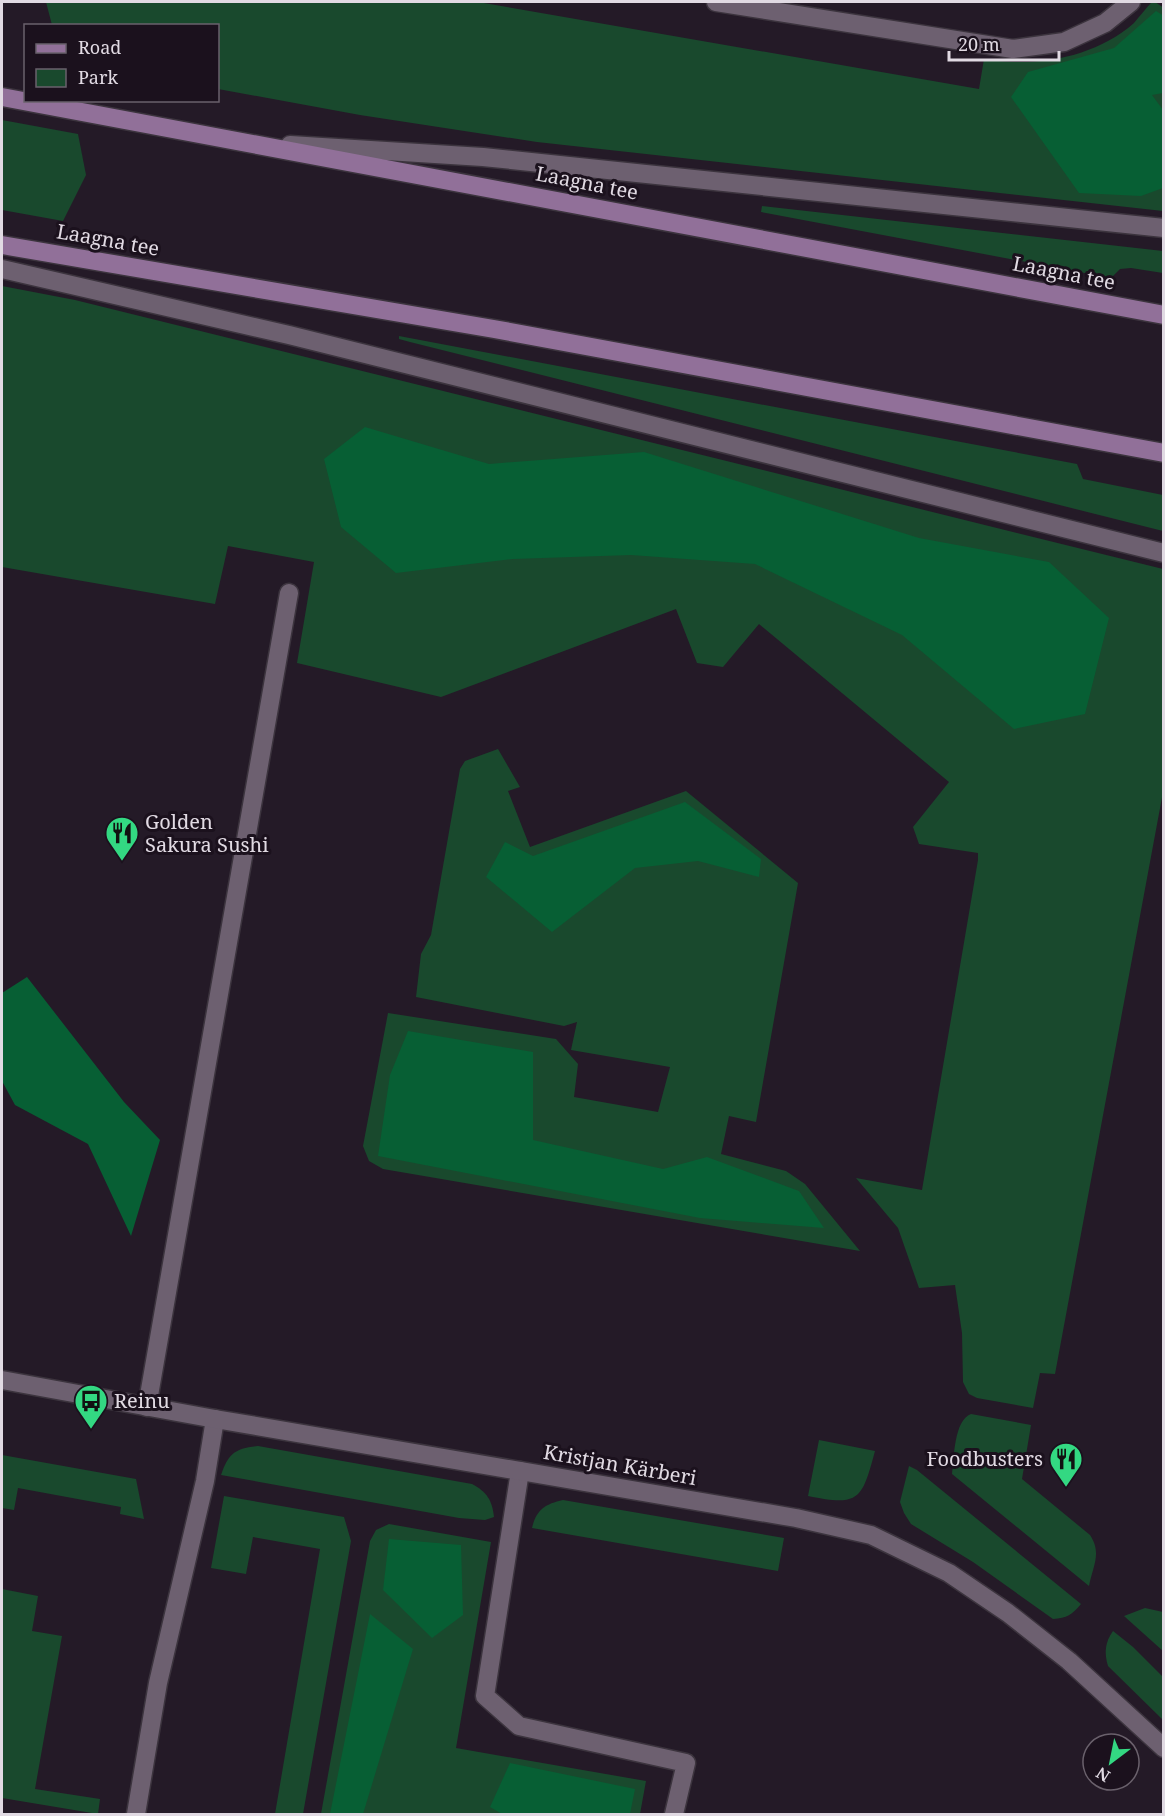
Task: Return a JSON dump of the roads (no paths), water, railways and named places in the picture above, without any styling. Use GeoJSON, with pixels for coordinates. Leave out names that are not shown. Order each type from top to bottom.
{"type":"FeatureCollection","features":[{"type":"Feature","properties":{"kind":"main road","name":"Laagna tee"},"geometry":{"type":"LineString","coordinates":[[2,97],[24,101]]}},
{"type":"Feature","properties":{"kind":"main road","name":"Laagna tee"},"geometry":{"type":"LineString","coordinates":[[29,102],[1164,315]]}},
{"type":"Feature","properties":{"kind":"main road","name":"Laagna tee"},"geometry":{"type":"LineString","coordinates":[[2,245],[506,331],[1164,453]]}},
{"type":"Feature","properties":{"kind":"street"},"geometry":{"type":"LineString","coordinates":[[716,2],[1012,49],[1064,42],[1105,23],[1131,2]]}},
{"type":"Feature","properties":{"kind":"street"},"geometry":{"type":"LineString","coordinates":[[242,142],[483,157],[1164,228]]}},
{"type":"Feature","properties":{"kind":"street"},"geometry":{"type":"LineString","coordinates":[[2,269],[289,335],[1164,553]]}},
{"type":"Feature","properties":{"kind":"street"},"geometry":{"type":"LineString","coordinates":[[147,1407],[289,593]]}},
{"type":"Feature","properties":{"kind":"street","name":"Kristjan Kärberi"},"geometry":{"type":"LineString","coordinates":[[2,1380],[215,1419],[796,1518],[871,1534],[949,1573],[1008,1613],[1076,1667],[1164,1748]]}},
{"type":"Feature","properties":{"kind":"street"},"geometry":{"type":"LineString","coordinates":[[135,1815],[158,1683],[205,1481],[215,1419]]}},
{"type":"Feature","properties":{"kind":"street"},"geometry":{"type":"LineString","coordinates":[[520,1471],[485,1696],[519,1726],[686,1763],[674,1815]]}},
{"type":"Feature","properties":{"kind":"place","name":"Golden Sakura Sushi"},"geometry":{"type":"Point","coordinates":[122,862]}},
{"type":"Feature","properties":{"kind":"place","name":"Reinu"},"geometry":{"type":"Point","coordinates":[91,1430]}},
{"type":"Feature","properties":{"kind":"place","name":"Foodbusters"},"geometry":{"type":"Point","coordinates":[1066,1488]}}]}
